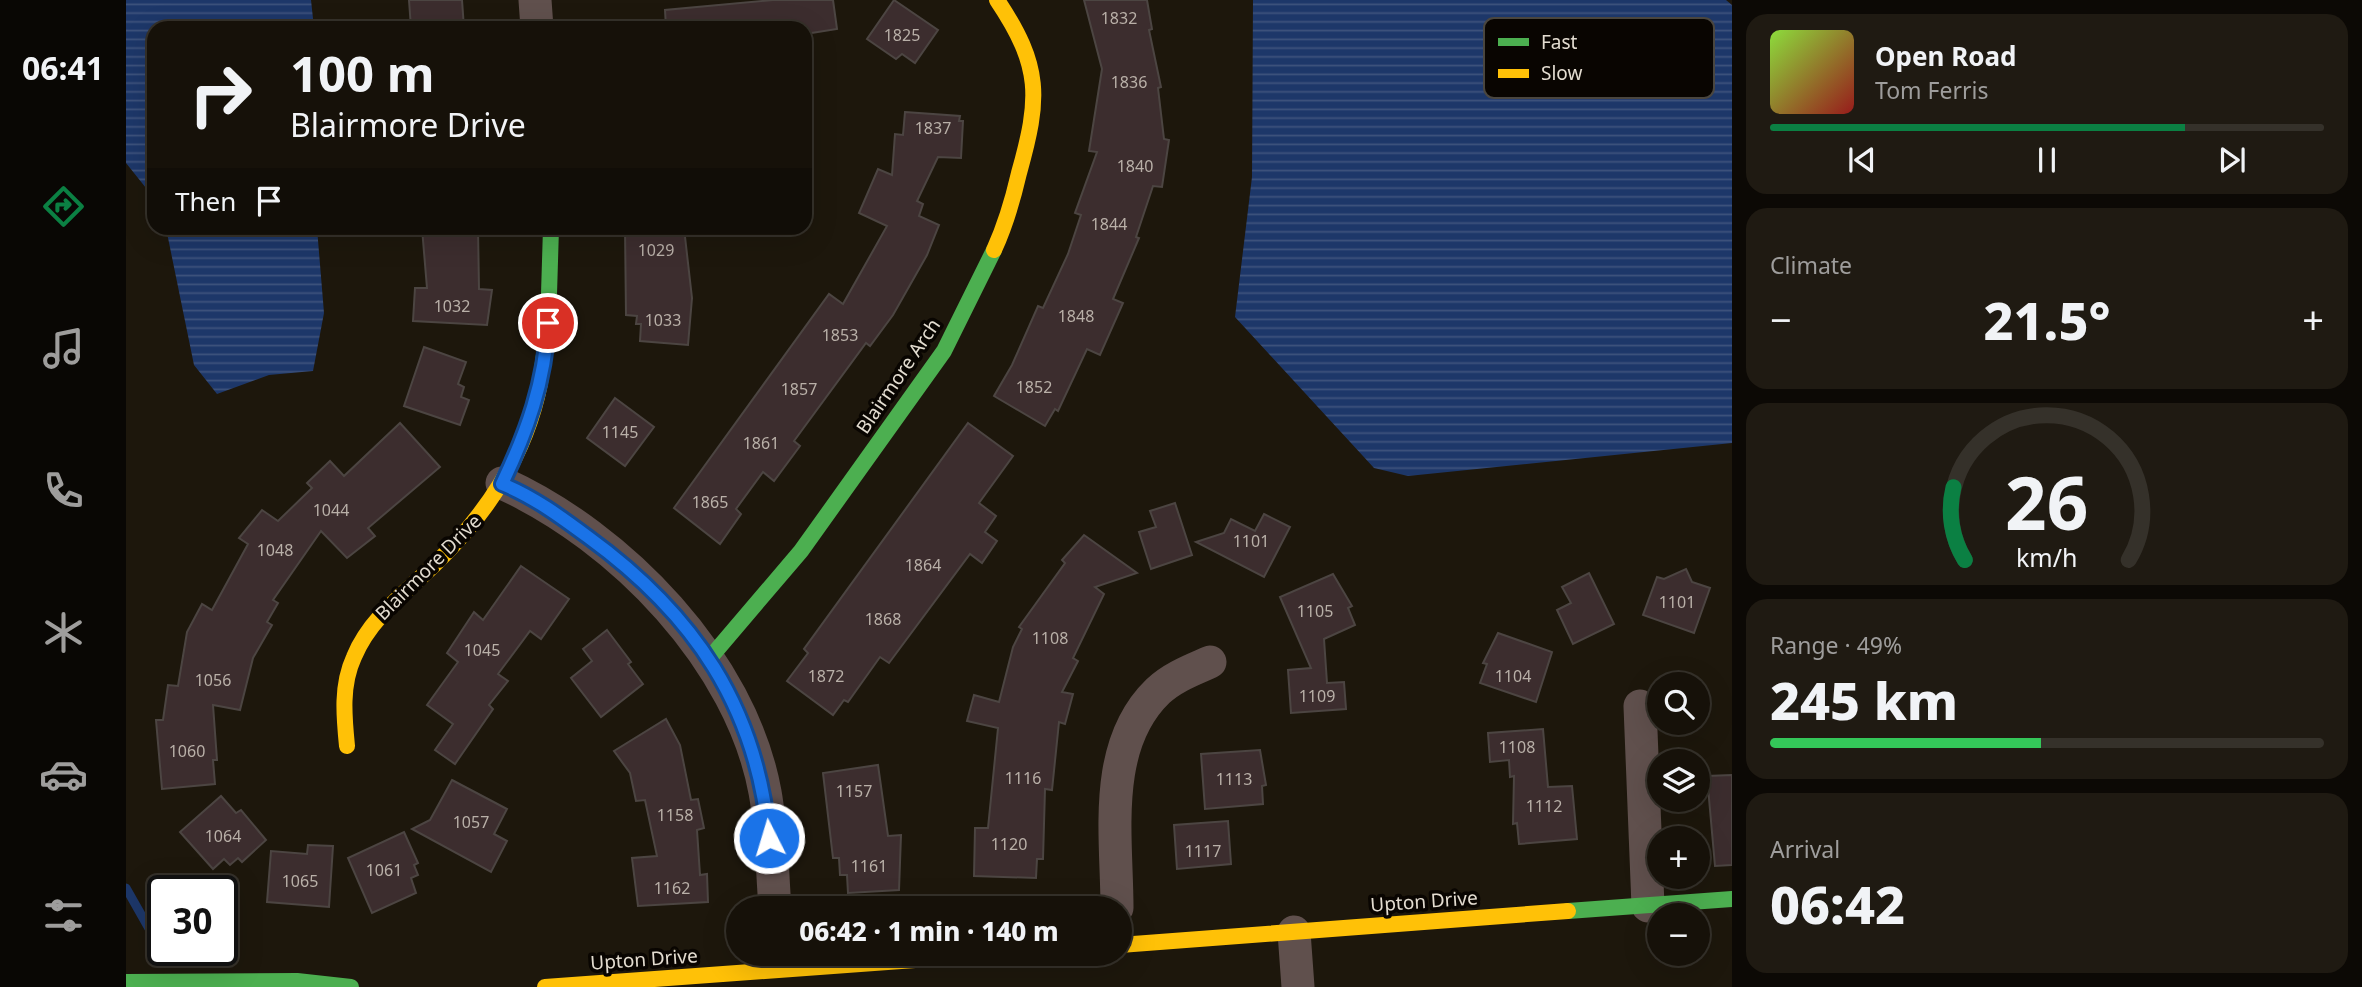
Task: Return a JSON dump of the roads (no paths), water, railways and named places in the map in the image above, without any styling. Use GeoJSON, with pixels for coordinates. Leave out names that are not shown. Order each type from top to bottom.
{"type":"FeatureCollection","features":[{"type":"Feature","properties":{"kind":"street"},"geometry":{"type":"LineString","coordinates":[[534,0],[536,21]]}},
{"type":"Feature","properties":{"kind":"street","name":"Blairmore Arch"},"geometry":{"type":"LineString","coordinates":[[709,659],[802,551],[944,351],[996,246],[1016,190],[1034,119],[1035,99],[1030,65],[1019,33],[997,0]]}},
{"type":"Feature","properties":{"kind":"street","name":"Blairmore Drive"},"geometry":{"type":"LineString","coordinates":[[348,746],[343,708],[347,676],[368,629],[380,614],[434,565],[482,512],[502,484],[525,437],[540,388],[547,348],[551,235]]}},
{"type":"Feature","properties":{"kind":"street"},"geometry":{"type":"LineString","coordinates":[[502,484],[550,510],[612,554],[667,606],[709,659],[730,693],[750,741],[765,792],[774,896]]}},
{"type":"Feature","properties":{"kind":"street"},"geometry":{"type":"LineString","coordinates":[[1117,896],[1118,776],[1125,741],[1139,715],[1158,691],[1177,677],[1210,662]]}},
{"type":"Feature","properties":{"kind":"street"},"geometry":{"type":"LineString","coordinates":[[1640,706],[1648,903]]}},
{"type":"Feature","properties":{"kind":"street","name":"Upton Drive"},"geometry":{"type":"LineString","coordinates":[[1684,903],[1732,899]]}},
{"type":"Feature","properties":{"kind":"street","name":"Upton Drive"},"geometry":{"type":"LineString","coordinates":[[1132,944],[1647,906]]}},
{"type":"Feature","properties":{"kind":"street"},"geometry":{"type":"LineString","coordinates":[[1294,932],[1298,987]]}},
{"type":"Feature","properties":{"kind":"street","name":"Upton Drive"},"geometry":{"type":"LineString","coordinates":[[545,987],[834,966]]}},
{"type":"Feature","properties":{"kind":"street"},"geometry":{"type":"LineString","coordinates":[[126,982],[297,981],[351,987]]}},
{"type":"Feature","properties":{"kind":"water"},"geometry":{"type":"Polygon","coordinates":[[[126,0],[311,0],[313,21],[147,21],[147,189],[126,163],[126,0]]]}},
{"type":"Feature","properties":{"kind":"water"},"geometry":{"type":"Polygon","coordinates":[[[1253,0],[1726,0],[1732,5],[1732,443],[1408,476],[1374,468],[1235,317],[1252,177],[1253,0]]]}},
{"type":"Feature","properties":{"kind":"water"},"geometry":{"type":"Polygon","coordinates":[[[167,235],[318,235],[324,313],[313,371],[269,375],[217,394],[194,365],[167,235]]]}},
{"type":"Feature","properties":{"kind":"waterway"},"geometry":{"type":"LineString","coordinates":[[126,888],[147,925]]}}]}
